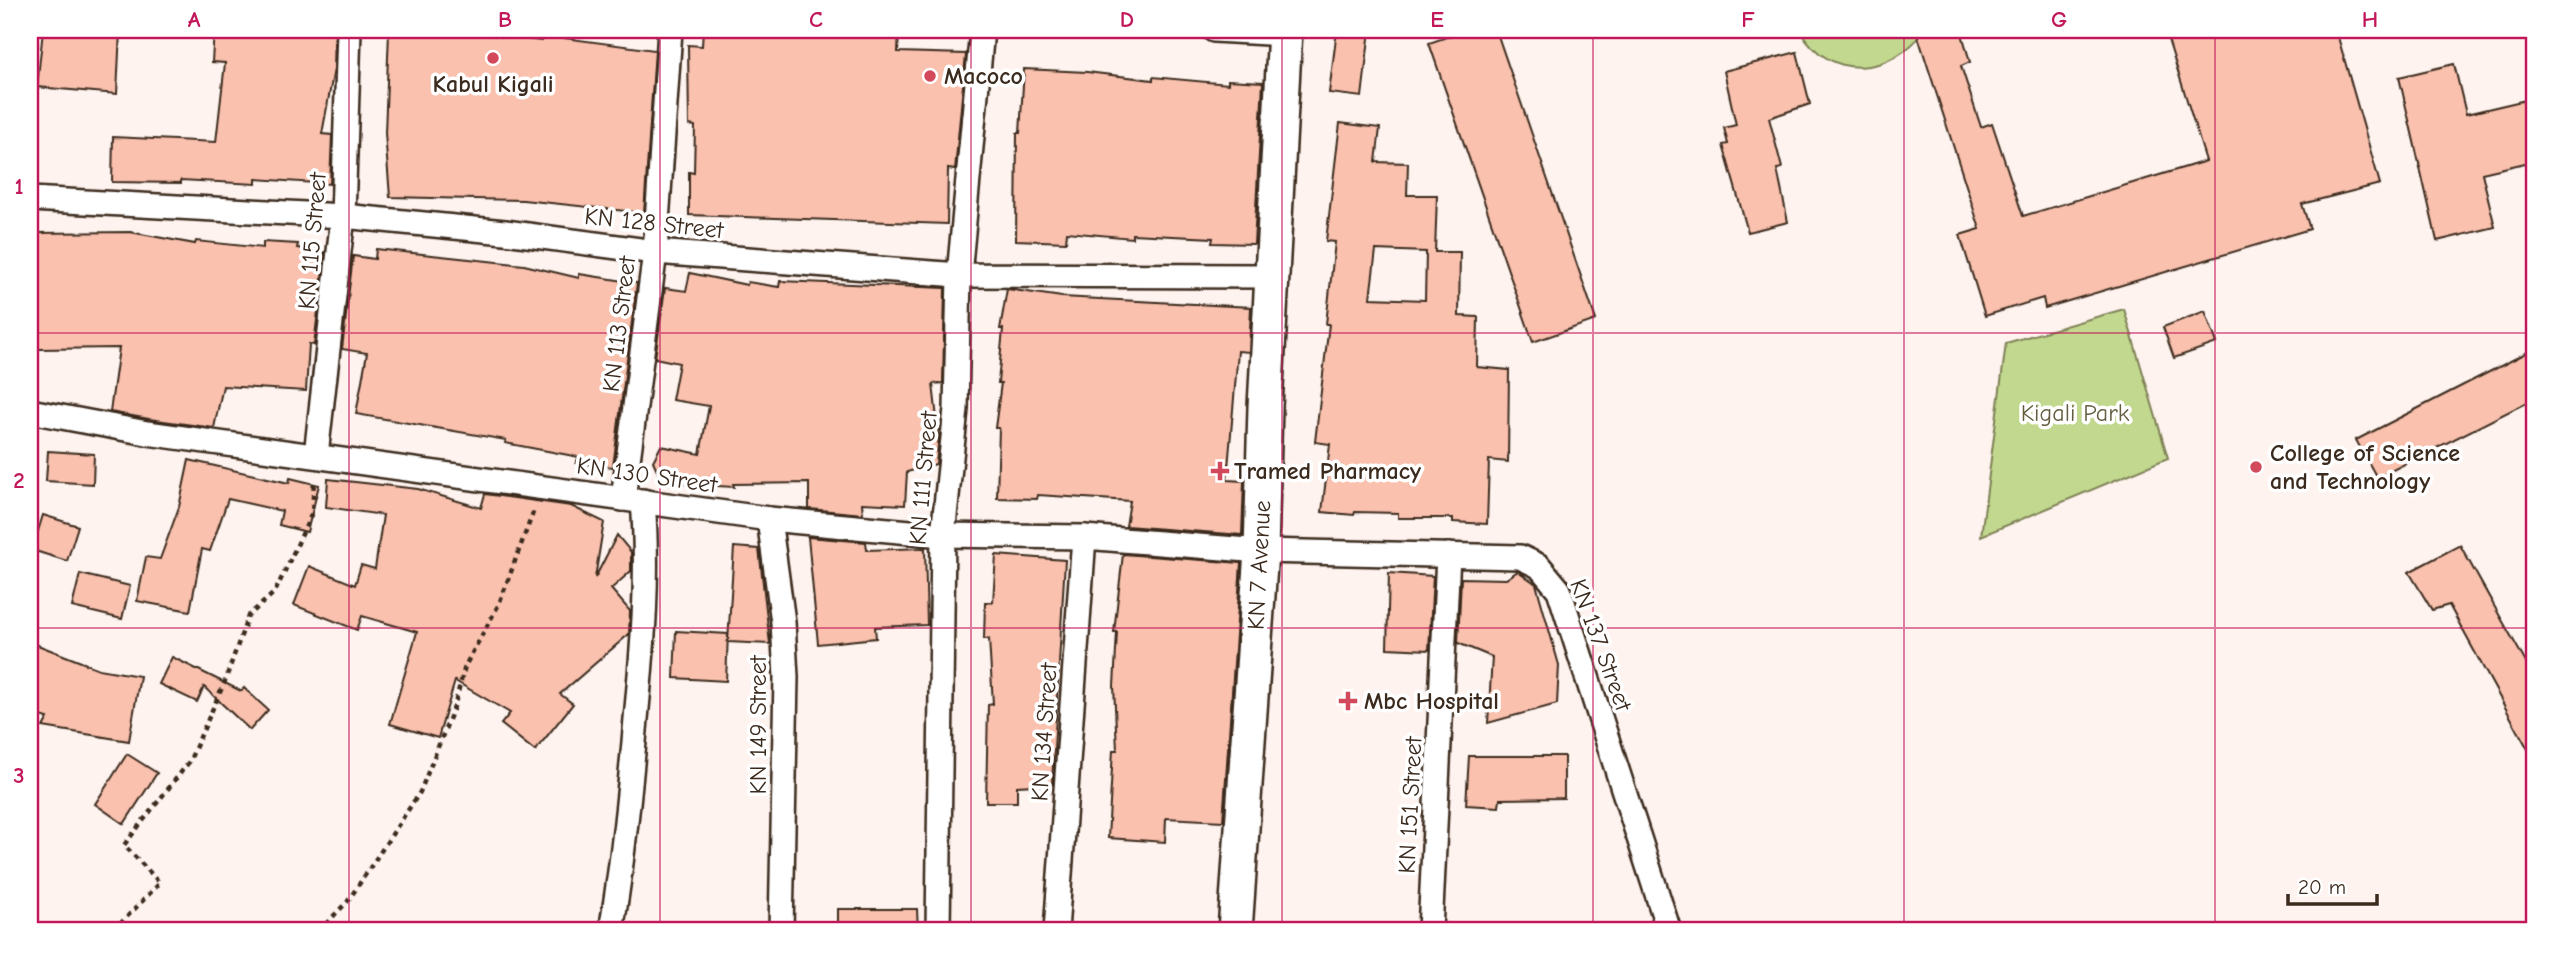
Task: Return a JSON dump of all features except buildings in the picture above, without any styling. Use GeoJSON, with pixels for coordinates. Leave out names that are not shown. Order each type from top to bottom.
{"type":"FeatureCollection","features":[{"type":"Feature","properties":{"kind":"street","name":"KN 115 Street"},"geometry":{"type":"LineString","coordinates":[[316,455],[343,216],[349,30]]}},
{"type":"Feature","properties":{"kind":"street","name":"KN 113 Street"},"geometry":{"type":"LineString","coordinates":[[611,931],[632,764],[645,628],[646,535],[633,500],[655,252],[670,30]]}},
{"type":"Feature","properties":{"kind":"street","name":"KN 111 Street"},"geometry":{"type":"LineString","coordinates":[[938,931],[943,536],[956,409],[959,275],[982,30]]}},
{"type":"Feature","properties":{"kind":"street"},"geometry":{"type":"LineString","coordinates":[[1214,30],[1285,32]]}},
{"type":"Feature","properties":{"kind":"street","name":"KN 7 Avenue"},"geometry":{"type":"LineString","coordinates":[[1236,931],[1261,551],[1265,407],[1285,32]]}},
{"type":"Feature","properties":{"kind":"street","name":"KN 128 Street"},"geometry":{"type":"LineString","coordinates":[[30,199],[343,216],[505,232],[655,252],[959,275],[1273,275]]}},
{"type":"Feature","properties":{"kind":"street","name":"KN 130 Street"},"geometry":{"type":"LineString","coordinates":[[30,411],[147,433],[769,519],[943,536],[1084,537],[1261,551]]}},
{"type":"Feature","properties":{"kind":"street","name":"KN 149 Street"},"geometry":{"type":"LineString","coordinates":[[769,519],[783,621],[786,677],[781,931]]}},
{"type":"Feature","properties":{"kind":"street","name":"KN 134 Street"},"geometry":{"type":"LineString","coordinates":[[1056,931],[1084,537]]}},
{"type":"Feature","properties":{"kind":"street","name":"KN 137 Street"},"geometry":{"type":"LineString","coordinates":[[1261,551],[1520,557],[1539,566],[1559,590],[1669,931]]}},
{"type":"Feature","properties":{"kind":"street","name":"KN 151 Street"},"geometry":{"type":"LineString","coordinates":[[1430,931],[1448,555]]}},
{"type":"Feature","properties":{"kind":"lane"},"geometry":{"type":"LineString","coordinates":[[2522,931],[2534,924]]}},
{"type":"Feature","properties":{"kind":"path"},"geometry":{"type":"LineString","coordinates":[[113,931],[160,883],[124,845],[189,762],[225,681],[248,616],[275,592],[281,581],[312,513],[316,455]]}},
{"type":"Feature","properties":{"kind":"path"},"geometry":{"type":"LineString","coordinates":[[319,931],[348,901],[420,792],[454,707],[465,666],[499,604],[544,487]]}},
{"type":"Feature","properties":{"kind":"green space"},"geometry":{"type":"Polygon","coordinates":[[[1800,30],[1925,30],[1896,56],[1879,64],[1861,67],[1828,59],[1813,47],[1800,30]]]}},
{"type":"Feature","properties":{"kind":"green space","name":"Kigali Park"},"geometry":{"type":"Polygon","coordinates":[[[2124,309],[2168,458],[1981,536],[2006,343],[2124,309]]]}},
{"type":"Feature","properties":{"kind":"place","name":"Kabul Kigali"},"geometry":{"type":"Point","coordinates":[493,58]}},
{"type":"Feature","properties":{"kind":"place","name":"Macoco"},"geometry":{"type":"Point","coordinates":[930,76]}},
{"type":"Feature","properties":{"kind":"place","name":"College of Science and Technology"},"geometry":{"type":"Point","coordinates":[2256,467]}},
{"type":"Feature","properties":{"kind":"place","name":"Tramed Pharmacy"},"geometry":{"type":"Point","coordinates":[1220,471]}},
{"type":"Feature","properties":{"kind":"place","name":"Mbc Hospital"},"geometry":{"type":"Point","coordinates":[1348,701]}}]}
